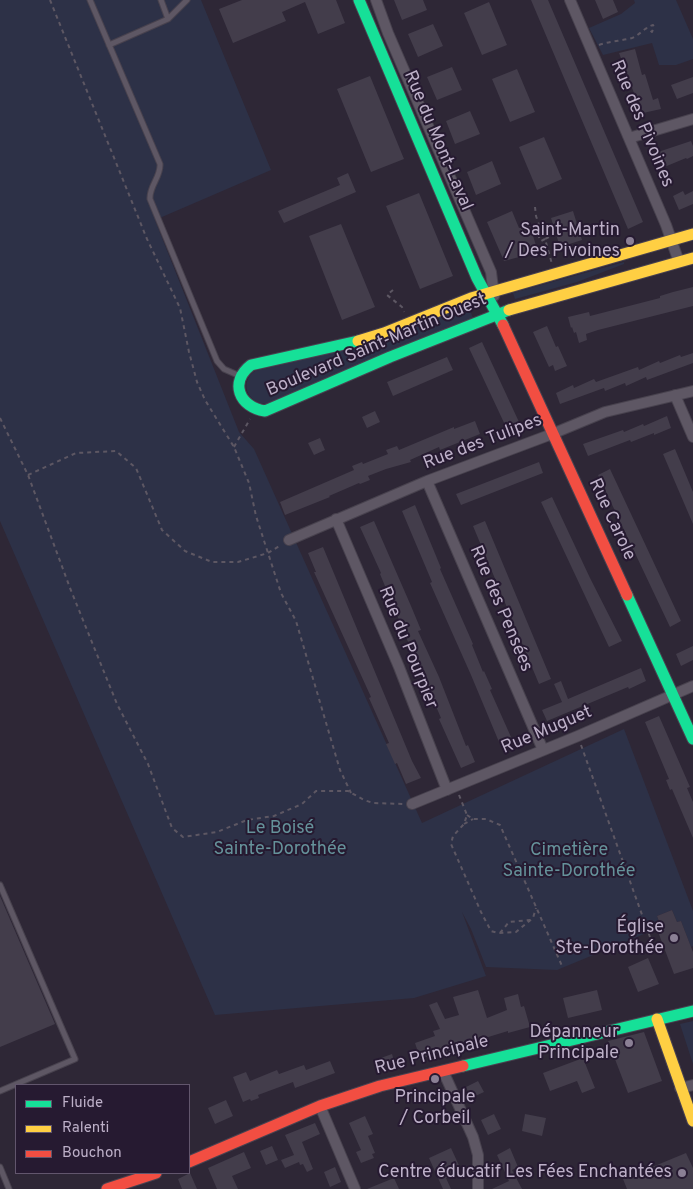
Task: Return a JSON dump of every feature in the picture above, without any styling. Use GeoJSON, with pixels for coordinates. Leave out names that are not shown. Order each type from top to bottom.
{"type":"FeatureCollection","features":[{"type":"Feature","properties":{"kind":"street","name":"Rue du Mont-Laval"},"geometry":{"type":"LineString","coordinates":[[359,0],[477,278],[490,293]]}},
{"type":"Feature","properties":{"kind":"street","name":"Rue du Mont-Laval"},"geometry":{"type":"LineString","coordinates":[[376,0],[392,42],[491,272],[490,293]]}},
{"type":"Feature","properties":{"kind":"street","name":"Rue des Pivoines"},"geometry":{"type":"LineString","coordinates":[[570,0],[672,240],[679,262]]}},
{"type":"Feature","properties":{"kind":"street"},"geometry":{"type":"LineString","coordinates":[[629,138],[693,119]]}},
{"type":"Feature","properties":{"kind":"street","name":"Boulevard Saint-Martin Ouest"},"geometry":{"type":"LineString","coordinates":[[693,234],[471,298],[359,341],[251,365],[240,376],[238,385],[241,395],[247,404],[254,410],[263,412],[390,357],[522,306],[693,258]]}},
{"type":"Feature","properties":{"kind":"street","name":"Rue Carole"},"geometry":{"type":"LineString","coordinates":[[490,293],[498,315],[552,434],[693,739]]}},
{"type":"Feature","properties":{"kind":"street","name":"Rue des Tulipes"},"geometry":{"type":"LineString","coordinates":[[289,540],[427,481],[605,412],[693,391]]}},
{"type":"Feature","properties":{"kind":"street"},"geometry":{"type":"LineString","coordinates":[[675,395],[693,437]]}},
{"type":"Feature","properties":{"kind":"street","name":"Rue des Pensées"},"geometry":{"type":"LineString","coordinates":[[427,481],[543,750]]}},
{"type":"Feature","properties":{"kind":"street","name":"Rue du Pourpier"},"geometry":{"type":"LineString","coordinates":[[336,519],[451,788]]}},
{"type":"Feature","properties":{"kind":"street","name":"Rue Muguet"},"geometry":{"type":"LineString","coordinates":[[412,804],[578,736],[693,686]]}},
{"type":"Feature","properties":{"kind":"street","name":"Rue Principale"},"geometry":{"type":"LineString","coordinates":[[190,1162],[320,1106],[380,1086],[693,1011]]}},
{"type":"Feature","properties":{"kind":"street"},"geometry":{"type":"LineString","coordinates":[[657,1019],[693,1121]]}},
{"type":"Feature","properties":{"kind":"street"},"geometry":{"type":"LineString","coordinates":[[443,1071],[473,1136],[478,1155],[478,1189]]}},
{"type":"Feature","properties":{"kind":"street"},"geometry":{"type":"LineString","coordinates":[[680,1088],[693,1086]]}},
{"type":"Feature","properties":{"kind":"street"},"geometry":{"type":"LineString","coordinates":[[320,1106],[355,1189]]}},
{"type":"Feature","properties":{"kind":"street"},"geometry":{"type":"LineString","coordinates":[[108,1189],[153,1174]]}},
{"type":"Feature","properties":{"kind":"lane"},"geometry":{"type":"LineString","coordinates":[[90,0],[160,164],[160,170],[151,188],[150,199],[217,361],[224,369],[240,376]]}},
{"type":"Feature","properties":{"kind":"lane"},"geometry":{"type":"LineString","coordinates":[[161,0],[168,19]]}},
{"type":"Feature","properties":{"kind":"lane"},"geometry":{"type":"LineString","coordinates":[[109,45],[168,19],[187,0]]}},
{"type":"Feature","properties":{"kind":"lane"},"geometry":{"type":"LineString","coordinates":[[0,886],[75,1060],[19,1084]]}},
{"type":"Feature","properties":{"kind":"lane"},"geometry":{"type":"LineString","coordinates":[[0,1092],[15,1086]]}},
{"type":"Feature","properties":{"kind":"lane"},"geometry":{"type":"LineString","coordinates":[[0,1167],[9,1189]]}},
{"type":"Feature","properties":{"kind":"path"},"geometry":{"type":"LineString","coordinates":[[50,0],[147,239],[180,308],[197,382],[205,400],[234,447],[249,483],[256,516],[268,553],[282,593],[296,621],[337,760],[351,793]]}},
{"type":"Feature","properties":{"kind":"path"},"geometry":{"type":"LineString","coordinates":[[597,46],[633,37],[651,24],[654,27],[653,31],[650,32],[646,28]]}},
{"type":"Feature","properties":{"kind":"path"},"geometry":{"type":"LineString","coordinates":[[535,207],[541,231],[546,229],[549,237],[545,239],[552,264]]}},
{"type":"Feature","properties":{"kind":"path"},"geometry":{"type":"LineString","coordinates":[[393,290],[387,295],[402,307],[404,315]]}},
{"type":"Feature","properties":{"kind":"path"},"geometry":{"type":"LineString","coordinates":[[234,447],[244,432],[254,410]]}},
{"type":"Feature","properties":{"kind":"path"},"geometry":{"type":"LineString","coordinates":[[0,418],[28,475],[70,588],[117,704],[148,764],[172,828],[183,837],[217,832],[246,820],[274,816],[302,804],[316,791],[348,791],[373,803],[412,804]]}},
{"type":"Feature","properties":{"kind":"path"},"geometry":{"type":"LineString","coordinates":[[28,475],[76,452],[116,451],[136,468],[162,530],[185,551],[212,562],[238,562],[268,553],[289,540]]}},
{"type":"Feature","properties":{"kind":"path"},"geometry":{"type":"LineString","coordinates":[[578,736],[650,937]]}},
{"type":"Feature","properties":{"kind":"path"},"geometry":{"type":"LineString","coordinates":[[451,788],[467,815],[473,819]]}},
{"type":"Feature","properties":{"kind":"path"},"geometry":{"type":"LineString","coordinates":[[464,824],[467,815]]}},
{"type":"Feature","properties":{"kind":"path"},"geometry":{"type":"LineString","coordinates":[[536,908],[534,918],[516,932],[500,933],[491,931],[451,844],[453,836],[464,824],[473,819],[486,819],[500,825],[562,966]]}},
{"type":"Feature","properties":{"kind":"path"},"geometry":{"type":"LineString","coordinates":[[500,933],[509,922],[530,920]]}},
{"type":"Feature","properties":{"kind":"green space","name":"Le Boisé Sainte-Dorothée"},"geometry":{"type":"Polygon","coordinates":[[[0,0],[201,0],[271,170],[155,220],[239,432],[254,449],[422,823],[624,729],[693,911],[693,946],[691,947],[681,921],[677,922],[672,910],[657,916],[661,927],[557,970],[486,967],[462,912],[486,976],[414,998],[215,1015],[0,521],[0,0]]]}},
{"type":"Feature","properties":{"kind":"green space"},"geometry":{"type":"Polygon","coordinates":[[[634,0],[676,0],[693,39],[693,59],[676,65],[659,65],[652,43],[603,55],[589,28],[621,14],[635,3],[634,0]]]}},
{"type":"Feature","properties":{"kind":"green space"},"geometry":{"type":"Polygon","coordinates":[[[624,262],[624,264],[577,282],[515,299],[513,293],[624,262]]]}},
{"type":"Feature","properties":{"kind":"green space"},"geometry":{"type":"Polygon","coordinates":[[[468,305],[473,318],[266,404],[254,400],[247,391],[247,381],[255,371],[468,305]]]}},
{"type":"Feature","properties":{"kind":"green space"},"geometry":{"type":"Polygon","coordinates":[[[693,1021],[693,1064],[680,1024],[693,1021]]]}},
{"type":"Feature","properties":{"kind":"building"},"geometry":{"type":"Polygon","coordinates":[[[242,0],[336,0],[345,23],[318,34],[305,2],[282,12],[286,21],[233,43],[219,9],[242,0]]]}},
{"type":"Feature","properties":{"kind":"building"},"geometry":{"type":"Polygon","coordinates":[[[394,0],[423,0],[427,10],[402,20],[394,0]]]}},
{"type":"Feature","properties":{"kind":"building"},"geometry":{"type":"Polygon","coordinates":[[[531,0],[548,0],[643,222],[628,229],[531,0]]]}},
{"type":"Feature","properties":{"kind":"building"},"geometry":{"type":"Polygon","coordinates":[[[595,0],[613,0],[618,12],[603,19],[595,0]]]}},
{"type":"Feature","properties":{"kind":"building"},"geometry":{"type":"Polygon","coordinates":[[[489,2],[507,45],[482,55],[464,13],[489,2]]]}},
{"type":"Feature","properties":{"kind":"building"},"geometry":{"type":"Polygon","coordinates":[[[433,24],[443,46],[418,57],[408,34],[433,24]]]}},
{"type":"Feature","properties":{"kind":"building"},"geometry":{"type":"Polygon","coordinates":[[[635,49],[642,75],[645,74],[653,100],[658,98],[661,109],[643,113],[639,101],[637,101],[619,53],[635,49]]]}},
{"type":"Feature","properties":{"kind":"building"},"geometry":{"type":"Polygon","coordinates":[[[452,67],[462,90],[437,100],[427,77],[452,67]]]}},
{"type":"Feature","properties":{"kind":"building"},"geometry":{"type":"Polygon","coordinates":[[[517,69],[535,112],[510,122],[492,79],[517,69]]]}},
{"type":"Feature","properties":{"kind":"building"},"geometry":{"type":"Polygon","coordinates":[[[370,76],[404,159],[371,172],[337,89],[370,76]]]}},
{"type":"Feature","properties":{"kind":"building"},"geometry":{"type":"Polygon","coordinates":[[[693,77],[693,93],[677,99],[671,85],[693,77]]]}},
{"type":"Feature","properties":{"kind":"building"},"geometry":{"type":"Polygon","coordinates":[[[470,111],[480,134],[455,144],[446,121],[470,111]]]}},
{"type":"Feature","properties":{"kind":"building"},"geometry":{"type":"Polygon","coordinates":[[[544,137],[562,179],[537,190],[519,147],[544,137]]]}},
{"type":"Feature","properties":{"kind":"building"},"geometry":{"type":"Polygon","coordinates":[[[691,141],[693,156],[662,168],[655,153],[691,141]]]}},
{"type":"Feature","properties":{"kind":"building"},"geometry":{"type":"Polygon","coordinates":[[[492,161],[501,184],[476,195],[467,172],[492,161]]]}},
{"type":"Feature","properties":{"kind":"building"},"geometry":{"type":"Polygon","coordinates":[[[348,173],[356,192],[284,223],[278,211],[340,185],[337,178],[348,173]]]}},
{"type":"Feature","properties":{"kind":"building"},"geometry":{"type":"Polygon","coordinates":[[[683,191],[685,195],[693,191],[693,204],[679,210],[673,196],[683,191]]]}},
{"type":"Feature","properties":{"kind":"building"},"geometry":{"type":"Polygon","coordinates":[[[419,193],[453,276],[420,289],[386,206],[419,193]]]}},
{"type":"Feature","properties":{"kind":"building"},"geometry":{"type":"Polygon","coordinates":[[[512,211],[519,228],[530,226],[538,252],[504,261],[487,222],[512,211]]]}},
{"type":"Feature","properties":{"kind":"building"},"geometry":{"type":"Polygon","coordinates":[[[573,211],[582,240],[560,247],[551,218],[573,211]]]}},
{"type":"Feature","properties":{"kind":"building"},"geometry":{"type":"Polygon","coordinates":[[[341,224],[375,307],[342,320],[309,236],[341,224]]]}},
{"type":"Feature","properties":{"kind":"building"},"geometry":{"type":"Polygon","coordinates":[[[693,287],[693,306],[598,330],[586,334],[587,340],[579,343],[576,332],[574,333],[571,328],[568,317],[589,312],[590,316],[660,298],[660,296],[693,287]]]}},
{"type":"Feature","properties":{"kind":"building"},"geometry":{"type":"Polygon","coordinates":[[[547,326],[567,366],[555,371],[553,365],[549,367],[533,332],[547,326]]]}},
{"type":"Feature","properties":{"kind":"building"},"geometry":{"type":"Polygon","coordinates":[[[482,342],[519,422],[506,427],[469,348],[482,342]]]}},
{"type":"Feature","properties":{"kind":"building"},"geometry":{"type":"Polygon","coordinates":[[[693,353],[693,363],[647,380],[646,377],[626,386],[625,383],[605,391],[604,388],[560,404],[556,393],[573,385],[574,388],[594,379],[596,382],[638,367],[639,370],[659,361],[660,363],[680,355],[681,357],[693,353]]]}},
{"type":"Feature","properties":{"kind":"building"},"geometry":{"type":"Polygon","coordinates":[[[447,357],[453,370],[393,396],[387,382],[447,357]]]}},
{"type":"Feature","properties":{"kind":"building"},"geometry":{"type":"Polygon","coordinates":[[[375,411],[380,422],[367,428],[362,417],[375,411]]]}},
{"type":"Feature","properties":{"kind":"building"},"geometry":{"type":"Polygon","coordinates":[[[667,416],[671,428],[631,442],[630,440],[588,456],[583,444],[623,430],[624,432],[643,424],[644,426],[667,416]]]}},
{"type":"Feature","properties":{"kind":"building"},"geometry":{"type":"Polygon","coordinates":[[[475,421],[480,434],[440,450],[439,447],[410,460],[411,462],[368,476],[370,480],[285,515],[280,502],[354,470],[352,466],[362,462],[363,464],[388,454],[386,450],[397,446],[399,450],[454,427],[454,429],[475,421]]]}},
{"type":"Feature","properties":{"kind":"building"},"geometry":{"type":"Polygon","coordinates":[[[320,438],[325,450],[314,455],[308,443],[320,438]]]}},
{"type":"Feature","properties":{"kind":"building"},"geometry":{"type":"Polygon","coordinates":[[[675,449],[693,492],[693,524],[663,454],[675,449]]]}},
{"type":"Feature","properties":{"kind":"building"},"geometry":{"type":"Polygon","coordinates":[[[539,462],[543,473],[461,505],[456,494],[539,462]]]}},
{"type":"Feature","properties":{"kind":"building"},"geometry":{"type":"Polygon","coordinates":[[[610,469],[681,621],[670,627],[598,475],[610,469]]]}},
{"type":"Feature","properties":{"kind":"building"},"geometry":{"type":"Polygon","coordinates":[[[552,497],[622,641],[609,647],[541,502],[552,497]]]}},
{"type":"Feature","properties":{"kind":"building"},"geometry":{"type":"Polygon","coordinates":[[[415,505],[511,737],[499,742],[430,583],[432,582],[402,511],[415,505]]]}},
{"type":"Feature","properties":{"kind":"building"},"geometry":{"type":"Polygon","coordinates":[[[374,521],[421,630],[418,631],[439,677],[466,746],[468,745],[475,762],[461,768],[439,719],[441,718],[381,573],[360,527],[374,521]]]}},
{"type":"Feature","properties":{"kind":"building"},"geometry":{"type":"Polygon","coordinates":[[[485,521],[551,679],[539,684],[473,526],[485,521]]]}},
{"type":"Feature","properties":{"kind":"building"},"geometry":{"type":"Polygon","coordinates":[[[323,547],[412,761],[421,778],[406,784],[386,744],[389,743],[369,698],[371,697],[314,572],[316,572],[308,553],[323,547]]]}},
{"type":"Feature","properties":{"kind":"building"},"geometry":{"type":"Polygon","coordinates":[[[693,646],[693,660],[681,666],[676,654],[693,646]]]}},
{"type":"Feature","properties":{"kind":"building"},"geometry":{"type":"Polygon","coordinates":[[[641,668],[646,681],[547,721],[542,710],[562,702],[554,684],[561,681],[568,699],[641,668]]]}},
{"type":"Feature","properties":{"kind":"building"},"geometry":{"type":"Polygon","coordinates":[[[659,716],[690,787],[687,788],[693,802],[693,838],[672,789],[670,790],[666,780],[669,779],[645,722],[659,716]]]}},
{"type":"Feature","properties":{"kind":"building"},"geometry":{"type":"Polygon","coordinates":[[[0,896],[55,1024],[0,1047],[0,896]]]}},
{"type":"Feature","properties":{"kind":"building","name":"Église Ste-Dorothée"},"geometry":{"type":"Polygon","coordinates":[[[672,910],[677,922],[681,921],[693,952],[693,968],[674,974],[657,929],[661,927],[657,916],[672,910]]]}},
{"type":"Feature","properties":{"kind":"building"},"geometry":{"type":"Polygon","coordinates":[[[648,958],[659,984],[638,992],[628,967],[648,958]]]}},
{"type":"Feature","properties":{"kind":"building"},"geometry":{"type":"Polygon","coordinates":[[[478,990],[487,1018],[507,1010],[504,998],[518,994],[521,1007],[524,1006],[530,1027],[508,1033],[508,1031],[452,1048],[453,1053],[442,1056],[442,1052],[414,1061],[411,1051],[417,1049],[415,1043],[435,1036],[433,1031],[440,1029],[429,1005],[437,1002],[445,1019],[459,1015],[453,997],[478,990]]]}},
{"type":"Feature","properties":{"kind":"building"},"geometry":{"type":"Polygon","coordinates":[[[597,990],[602,1010],[568,1018],[563,998],[597,990]]]}},
{"type":"Feature","properties":{"kind":"building"},"geometry":{"type":"Polygon","coordinates":[[[644,1032],[662,1081],[628,1093],[608,1041],[644,1032]]]}},
{"type":"Feature","properties":{"kind":"building"},"geometry":{"type":"Polygon","coordinates":[[[392,1054],[395,1064],[381,1068],[378,1059],[392,1054]]]}},
{"type":"Feature","properties":{"kind":"building"},"geometry":{"type":"Polygon","coordinates":[[[583,1058],[595,1088],[582,1093],[577,1081],[550,1091],[543,1073],[583,1058]]]}},
{"type":"Feature","properties":{"kind":"building"},"geometry":{"type":"Polygon","coordinates":[[[330,1061],[335,1073],[295,1088],[293,1082],[258,1095],[259,1098],[251,1101],[250,1099],[243,1102],[233,1077],[246,1072],[250,1081],[277,1070],[279,1074],[304,1065],[306,1070],[330,1061]]]}},
{"type":"Feature","properties":{"kind":"building"},"geometry":{"type":"Polygon","coordinates":[[[478,1081],[484,1092],[471,1098],[466,1087],[478,1081]]]}},
{"type":"Feature","properties":{"kind":"building"},"geometry":{"type":"Polygon","coordinates":[[[226,1100],[233,1116],[215,1124],[208,1108],[226,1100]]]}},
{"type":"Feature","properties":{"kind":"building"},"geometry":{"type":"Polygon","coordinates":[[[494,1114],[501,1129],[488,1135],[481,1120],[494,1114]]]}},
{"type":"Feature","properties":{"kind":"building"},"geometry":{"type":"Polygon","coordinates":[[[525,1114],[546,1118],[542,1136],[522,1131],[525,1114]]]}},
{"type":"Feature","properties":{"kind":"building"},"geometry":{"type":"Polygon","coordinates":[[[365,1116],[373,1134],[368,1136],[375,1153],[372,1154],[374,1158],[361,1163],[356,1152],[361,1150],[349,1123],[365,1116]]]}},
{"type":"Feature","properties":{"kind":"building"},"geometry":{"type":"Polygon","coordinates":[[[315,1123],[320,1134],[302,1142],[313,1169],[307,1172],[303,1164],[300,1165],[299,1162],[285,1168],[281,1160],[294,1155],[285,1135],[315,1123]]]}},
{"type":"Feature","properties":{"kind":"building"},"geometry":{"type":"Polygon","coordinates":[[[272,1146],[278,1160],[266,1165],[260,1151],[272,1146]]]}},
{"type":"Feature","properties":{"kind":"building"},"geometry":{"type":"Polygon","coordinates":[[[451,1148],[462,1172],[446,1178],[451,1189],[443,1189],[429,1158],[451,1148]]]}},
{"type":"Feature","properties":{"kind":"building"},"geometry":{"type":"Polygon","coordinates":[[[510,1148],[518,1167],[512,1170],[522,1189],[492,1189],[509,1181],[497,1155],[510,1148]]]}},
{"type":"Feature","properties":{"kind":"building"},"geometry":{"type":"Polygon","coordinates":[[[244,1152],[251,1168],[232,1176],[238,1189],[217,1189],[208,1168],[244,1152]]]}},
{"type":"Feature","properties":{"kind":"building"},"geometry":{"type":"Polygon","coordinates":[[[686,1153],[693,1168],[693,1189],[627,1189],[623,1179],[686,1153]]]}},
{"type":"Feature","properties":{"kind":"building"},"geometry":{"type":"Polygon","coordinates":[[[335,1167],[341,1182],[330,1187],[324,1172],[335,1167]]]}},
{"type":"Feature","properties":{"kind":"building"},"geometry":{"type":"Polygon","coordinates":[[[190,1173],[197,1189],[182,1189],[178,1179],[190,1173]]]}},
{"type":"Feature","properties":{"kind":"building"},"geometry":{"type":"Polygon","coordinates":[[[394,1178],[399,1189],[367,1189],[394,1178]]]}},
{"type":"Feature","properties":{"kind":"traffic: fast"},"geometry":{"type":"LineString","coordinates":[[359,0],[477,278],[503,325]]}},
{"type":"Feature","properties":{"kind":"traffic: fast"},"geometry":{"type":"LineString","coordinates":[[358,341],[251,365],[240,379],[240,393],[249,405],[265,411],[390,357],[509,310]]}},
{"type":"Feature","properties":{"kind":"traffic: fast"},"geometry":{"type":"LineString","coordinates":[[627,595],[693,739]]}},
{"type":"Feature","properties":{"kind":"traffic: fast"},"geometry":{"type":"LineString","coordinates":[[463,1066],[693,1011]]}},
{"type":"Feature","properties":{"kind":"traffic: slow"},"geometry":{"type":"LineString","coordinates":[[358,341],[384,333],[471,298],[693,234]]}},
{"type":"Feature","properties":{"kind":"traffic: slow"},"geometry":{"type":"LineString","coordinates":[[509,310],[693,258]]}},
{"type":"Feature","properties":{"kind":"traffic: slow"},"geometry":{"type":"LineString","coordinates":[[657,1019],[693,1121]]}},
{"type":"Feature","properties":{"kind":"traffic: jam"},"geometry":{"type":"LineString","coordinates":[[503,325],[627,595]]}},
{"type":"Feature","properties":{"kind":"traffic: jam"},"geometry":{"type":"LineString","coordinates":[[190,1162],[320,1106],[380,1086],[463,1066]]}},
{"type":"Feature","properties":{"kind":"traffic: jam"},"geometry":{"type":"LineString","coordinates":[[107,1189],[153,1174]]}},
{"type":"Feature","properties":{"kind":"place","name":"Saint-Martin / Des Pivoines"},"geometry":{"type":"Point","coordinates":[630,241]}},
{"type":"Feature","properties":{"kind":"place","name":"Église Ste-Dorothée"},"geometry":{"type":"Point","coordinates":[674,938]}},
{"type":"Feature","properties":{"kind":"place","name":"Dépanneur Principale"},"geometry":{"type":"Point","coordinates":[629,1043]}},
{"type":"Feature","properties":{"kind":"place","name":"Principale / Corbeil"},"geometry":{"type":"Point","coordinates":[435,1079]}},
{"type":"Feature","properties":{"kind":"place","name":"Centre éducatif Les Fées Enchantées"},"geometry":{"type":"Point","coordinates":[682,1173]}},
{"type":"Feature","properties":{"kind":"park label","name":"Cimetière Sainte-Dorothée"},"geometry":{"type":"Point","coordinates":[569,861]}}]}
